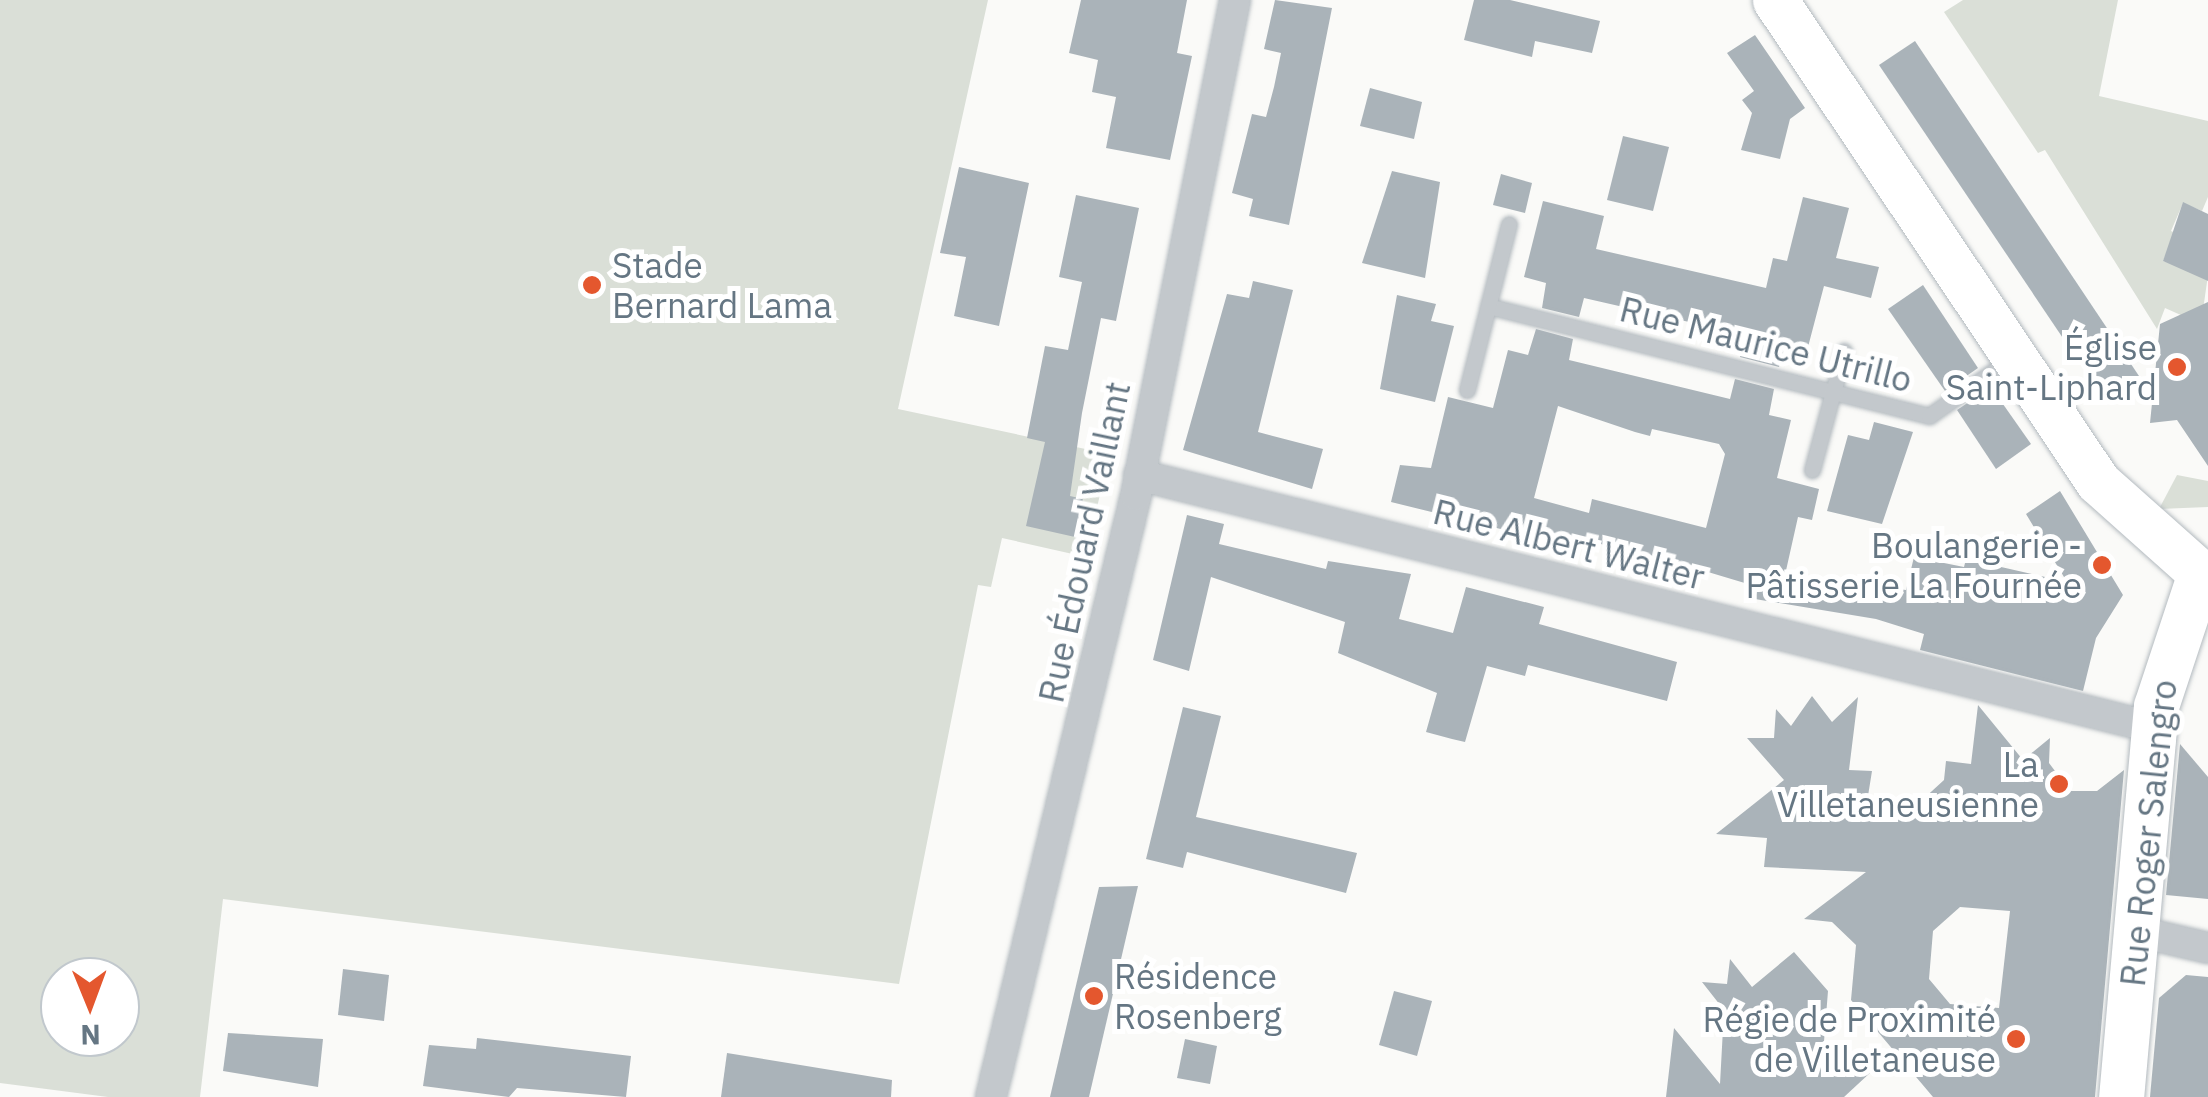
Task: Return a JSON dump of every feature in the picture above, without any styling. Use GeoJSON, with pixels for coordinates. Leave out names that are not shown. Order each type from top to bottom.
{"type":"FeatureCollection","features":[{"type":"Feature","properties":{"kind":"street","name":"Rue Édouard Vaillant"},"geometry":{"type":"LineString","coordinates":[[991,1097],[1140,475],[1235,0]]}},
{"type":"Feature","properties":{"kind":"street","name":"Rue Roger Salengro"},"geometry":{"type":"LineString","coordinates":[[1775,0],[2106,492],[2204,562],[2161,684],[2121,1097]]}},
{"type":"Feature","properties":{"kind":"street","name":"Rue Albert Walter"},"geometry":{"type":"LineString","coordinates":[[1140,475],[2155,728]]}},
{"type":"Feature","properties":{"kind":"street"},"geometry":{"type":"LineString","coordinates":[[2135,932],[2208,948]]}},
{"type":"Feature","properties":{"kind":"lane"},"geometry":{"type":"LineString","coordinates":[[1466,390],[1509,224]]}},
{"type":"Feature","properties":{"kind":"lane","name":"Rue Maurice Utrillo"},"geometry":{"type":"LineString","coordinates":[[1488,306],[1930,416],[2014,357]]}},
{"type":"Feature","properties":{"kind":"lane"},"geometry":{"type":"LineString","coordinates":[[1812,470],[1844,351]]}},
{"type":"Feature","properties":{"kind":"shaded area"},"geometry":{"type":"Polygon","coordinates":[[[0,0],[988,0],[898,409],[1109,454],[1086,557],[1002,538],[991,587],[978,585],[899,984],[223,899],[200,1097],[108,1097],[0,1083],[0,0]]]}},
{"type":"Feature","properties":{"kind":"shaded area"},"geometry":{"type":"Polygon","coordinates":[[[1963,0],[2118,0],[2099,96],[2208,121],[2208,197],[2202,211],[2183,203],[2171,231],[2188,239],[2171,243],[2163,261],[2208,275],[2201,324],[2165,308],[2157,329],[2045,150],[2038,153],[1944,12],[1963,0]]]}},
{"type":"Feature","properties":{"kind":"shaded area"},"geometry":{"type":"Polygon","coordinates":[[[2177,475],[2208,481],[2208,507],[2159,509],[2177,475]]]}},
{"type":"Feature","properties":{"kind":"building"},"geometry":{"type":"Polygon","coordinates":[[[1081,0],[1187,0],[1177,53],[1192,56],[1170,160],[1106,148],[1116,97],[1092,92],[1098,60],[1069,53],[1081,0]]]}},
{"type":"Feature","properties":{"kind":"building"},"geometry":{"type":"Polygon","coordinates":[[[1275,0],[1332,8],[1289,225],[1249,216],[1253,199],[1232,193],[1252,114],[1266,117],[1274,87],[1281,53],[1264,49],[1275,0]]]}},
{"type":"Feature","properties":{"kind":"building"},"geometry":{"type":"Polygon","coordinates":[[[1474,0],[1510,0],[1600,21],[1592,53],[1535,41],[1532,57],[1464,40],[1474,0]]]}},
{"type":"Feature","properties":{"kind":"building"},"geometry":{"type":"Polygon","coordinates":[[[1755,35],[1805,108],[1790,119],[1780,159],[1741,150],[1752,113],[1742,100],[1754,91],[1727,53],[1755,35]]]}},
{"type":"Feature","properties":{"kind":"building"},"geometry":{"type":"Polygon","coordinates":[[[1915,41],[2141,379],[2106,402],[1879,65],[1915,41]]]}},
{"type":"Feature","properties":{"kind":"building"},"geometry":{"type":"Polygon","coordinates":[[[1370,88],[1422,102],[1414,139],[1360,126],[1370,88]]]}},
{"type":"Feature","properties":{"kind":"building"},"geometry":{"type":"Polygon","coordinates":[[[1623,136],[1669,147],[1653,211],[1607,200],[1623,136]]]}},
{"type":"Feature","properties":{"kind":"building"},"geometry":{"type":"Polygon","coordinates":[[[959,167],[1029,183],[999,326],[954,316],[966,257],[940,253],[959,167]]]}},
{"type":"Feature","properties":{"kind":"building"},"geometry":{"type":"Polygon","coordinates":[[[1392,171],[1440,182],[1425,278],[1362,263],[1392,171]]]}},
{"type":"Feature","properties":{"kind":"building"},"geometry":{"type":"Polygon","coordinates":[[[1501,174],[1532,183],[1525,213],[1493,205],[1501,174]]]}},
{"type":"Feature","properties":{"kind":"building"},"geometry":{"type":"Polygon","coordinates":[[[1076,195],[1139,208],[1116,321],[1101,318],[1082,413],[1070,496],[1083,499],[1075,537],[1026,526],[1045,442],[1027,438],[1045,346],[1068,350],[1082,282],[1059,277],[1076,195]]]}},
{"type":"Feature","properties":{"kind":"building"},"geometry":{"type":"Polygon","coordinates":[[[1803,197],[1849,208],[1836,258],[1879,267],[1871,298],[1824,286],[1808,347],[1786,342],[1779,367],[1740,357],[1746,335],[1584,298],[1579,317],[1542,308],[1546,283],[1524,277],[1543,201],[1604,216],[1596,249],[1766,288],[1773,258],[1787,261],[1803,197]]]}},
{"type":"Feature","properties":{"kind":"building"},"geometry":{"type":"Polygon","coordinates":[[[2183,202],[2208,214],[2208,281],[2163,261],[2183,202]]]}},
{"type":"Feature","properties":{"kind":"building"},"geometry":{"type":"Polygon","coordinates":[[[1253,281],[1293,290],[1258,432],[1323,449],[1312,489],[1183,450],[1227,294],[1249,298],[1253,281]]]}},
{"type":"Feature","properties":{"kind":"building"},"geometry":{"type":"Polygon","coordinates":[[[1923,285],[1978,368],[1945,391],[1888,309],[1923,285]]]}},
{"type":"Feature","properties":{"kind":"building"},"geometry":{"type":"Polygon","coordinates":[[[1397,295],[1436,304],[1431,321],[1454,326],[1435,402],[1380,389],[1397,295]]]}},
{"type":"Feature","properties":{"kind":"building","name":"Église Saint-Liphard"},"geometry":{"type":"Polygon","coordinates":[[[2208,302],[2208,466],[2177,420],[2150,423],[2160,324],[2208,302]]]}},
{"type":"Feature","properties":{"kind":"building"},"geometry":{"type":"Polygon","coordinates":[[[1536,329],[1573,339],[1569,360],[1730,399],[1735,379],[1774,389],[1769,415],[1791,420],[1777,478],[1819,489],[1812,520],[1798,517],[1785,575],[1906,590],[1914,557],[1964,567],[1966,559],[2067,582],[2026,514],[2060,491],[2123,595],[2096,638],[2083,691],[1920,650],[1924,634],[1876,619],[1755,599],[1758,587],[1668,560],[1580,539],[1578,548],[1391,502],[1400,465],[1431,468],[1448,397],[1493,408],[1508,350],[1528,355],[1536,329]],[[1558,406],[1534,498],[1589,513],[1592,499],[1706,528],[1725,454],[1719,444],[1652,429],[1650,436],[1558,406]]]}},
{"type":"Feature","properties":{"kind":"building"},"geometry":{"type":"Polygon","coordinates":[[[1991,387],[2031,444],[1996,469],[1957,410],[1991,387]]]}},
{"type":"Feature","properties":{"kind":"building"},"geometry":{"type":"Polygon","coordinates":[[[1874,422],[1913,432],[1882,524],[1827,511],[1848,435],[1869,440],[1874,422]]]}},
{"type":"Feature","properties":{"kind":"building"},"geometry":{"type":"Polygon","coordinates":[[[1187,515],[1224,524],[1219,544],[1326,569],[1328,561],[1411,574],[1399,619],[1453,633],[1466,587],[1544,607],[1539,624],[1677,662],[1667,701],[1528,665],[1525,676],[1487,666],[1465,742],[1426,732],[1437,693],[1338,653],[1345,622],[1211,577],[1189,671],[1153,660],[1187,515]]]}},
{"type":"Feature","properties":{"kind":"building"},"geometry":{"type":"Polygon","coordinates":[[[1812,696],[1832,722],[1858,697],[1849,770],[1872,771],[1868,796],[1920,802],[1944,780],[1946,761],[1971,764],[1978,705],[2023,760],[2050,738],[2049,763],[2070,791],[2097,791],[2124,770],[2095,1097],[1933,1097],[1851,1000],[1856,945],[1832,922],[1804,919],[1866,872],[1764,867],[1767,838],[1716,834],[1784,780],[1747,738],[1774,738],[1776,709],[1791,726],[1812,696]],[[1960,907],[1933,931],[1929,979],[1950,1004],[1999,1008],[2010,911],[1960,907]]]}},
{"type":"Feature","properties":{"kind":"building"},"geometry":{"type":"Polygon","coordinates":[[[1183,707],[1221,716],[1196,817],[1357,853],[1346,893],[1187,852],[1183,868],[1146,859],[1183,707]]]}},
{"type":"Feature","properties":{"kind":"building"},"geometry":{"type":"Polygon","coordinates":[[[2180,744],[2208,777],[2208,899],[2166,895],[2180,744]]]}},
{"type":"Feature","properties":{"kind":"building","name":"Résidence Rosenberg"},"geometry":{"type":"Polygon","coordinates":[[[1138,886],[1089,1097],[1050,1097],[1099,887],[1138,886]]]}},
{"type":"Feature","properties":{"kind":"building"},"geometry":{"type":"Polygon","coordinates":[[[1794,952],[1828,991],[1822,1067],[1871,1072],[1844,1097],[1666,1097],[1674,1028],[1720,1084],[1724,1010],[1702,982],[1727,984],[1730,959],[1752,987],[1794,952]]]}},
{"type":"Feature","properties":{"kind":"building"},"geometry":{"type":"Polygon","coordinates":[[[343,969],[389,975],[384,1021],[338,1015],[343,969]]]}},
{"type":"Feature","properties":{"kind":"building"},"geometry":{"type":"Polygon","coordinates":[[[2186,975],[2208,977],[2208,1097],[2150,1097],[2159,998],[2186,975]]]}},
{"type":"Feature","properties":{"kind":"building"},"geometry":{"type":"Polygon","coordinates":[[[1394,991],[1432,1001],[1417,1056],[1379,1045],[1394,991]]]}},
{"type":"Feature","properties":{"kind":"building"},"geometry":{"type":"Polygon","coordinates":[[[228,1033],[323,1039],[318,1087],[223,1071],[228,1033]]]}},
{"type":"Feature","properties":{"kind":"building"},"geometry":{"type":"Polygon","coordinates":[[[477,1038],[631,1056],[626,1097],[517,1088],[509,1097],[423,1086],[429,1045],[476,1049],[477,1038]]]}},
{"type":"Feature","properties":{"kind":"building"},"geometry":{"type":"Polygon","coordinates":[[[1185,1039],[1217,1046],[1210,1084],[1177,1078],[1185,1039]]]}},
{"type":"Feature","properties":{"kind":"building"},"geometry":{"type":"Polygon","coordinates":[[[727,1053],[892,1080],[891,1097],[721,1097],[727,1053]]]}},
{"type":"Feature","properties":{"kind":"place","name":"Stade Bernard Lama"},"geometry":{"type":"Point","coordinates":[592,285]}},
{"type":"Feature","properties":{"kind":"place","name":"Église Saint-Liphard"},"geometry":{"type":"Point","coordinates":[2177,367]}},
{"type":"Feature","properties":{"kind":"place","name":"Boulangerie - Pâtisserie La Fournée"},"geometry":{"type":"Point","coordinates":[2102,565]}},
{"type":"Feature","properties":{"kind":"place","name":"La Villetaneusienne"},"geometry":{"type":"Point","coordinates":[2059,784]}},
{"type":"Feature","properties":{"kind":"place","name":"Résidence Rosenberg"},"geometry":{"type":"Point","coordinates":[1094,996]}},
{"type":"Feature","properties":{"kind":"place","name":"Régie de Proximité de Villetaneuse"},"geometry":{"type":"Point","coordinates":[2016,1039]}}]}
